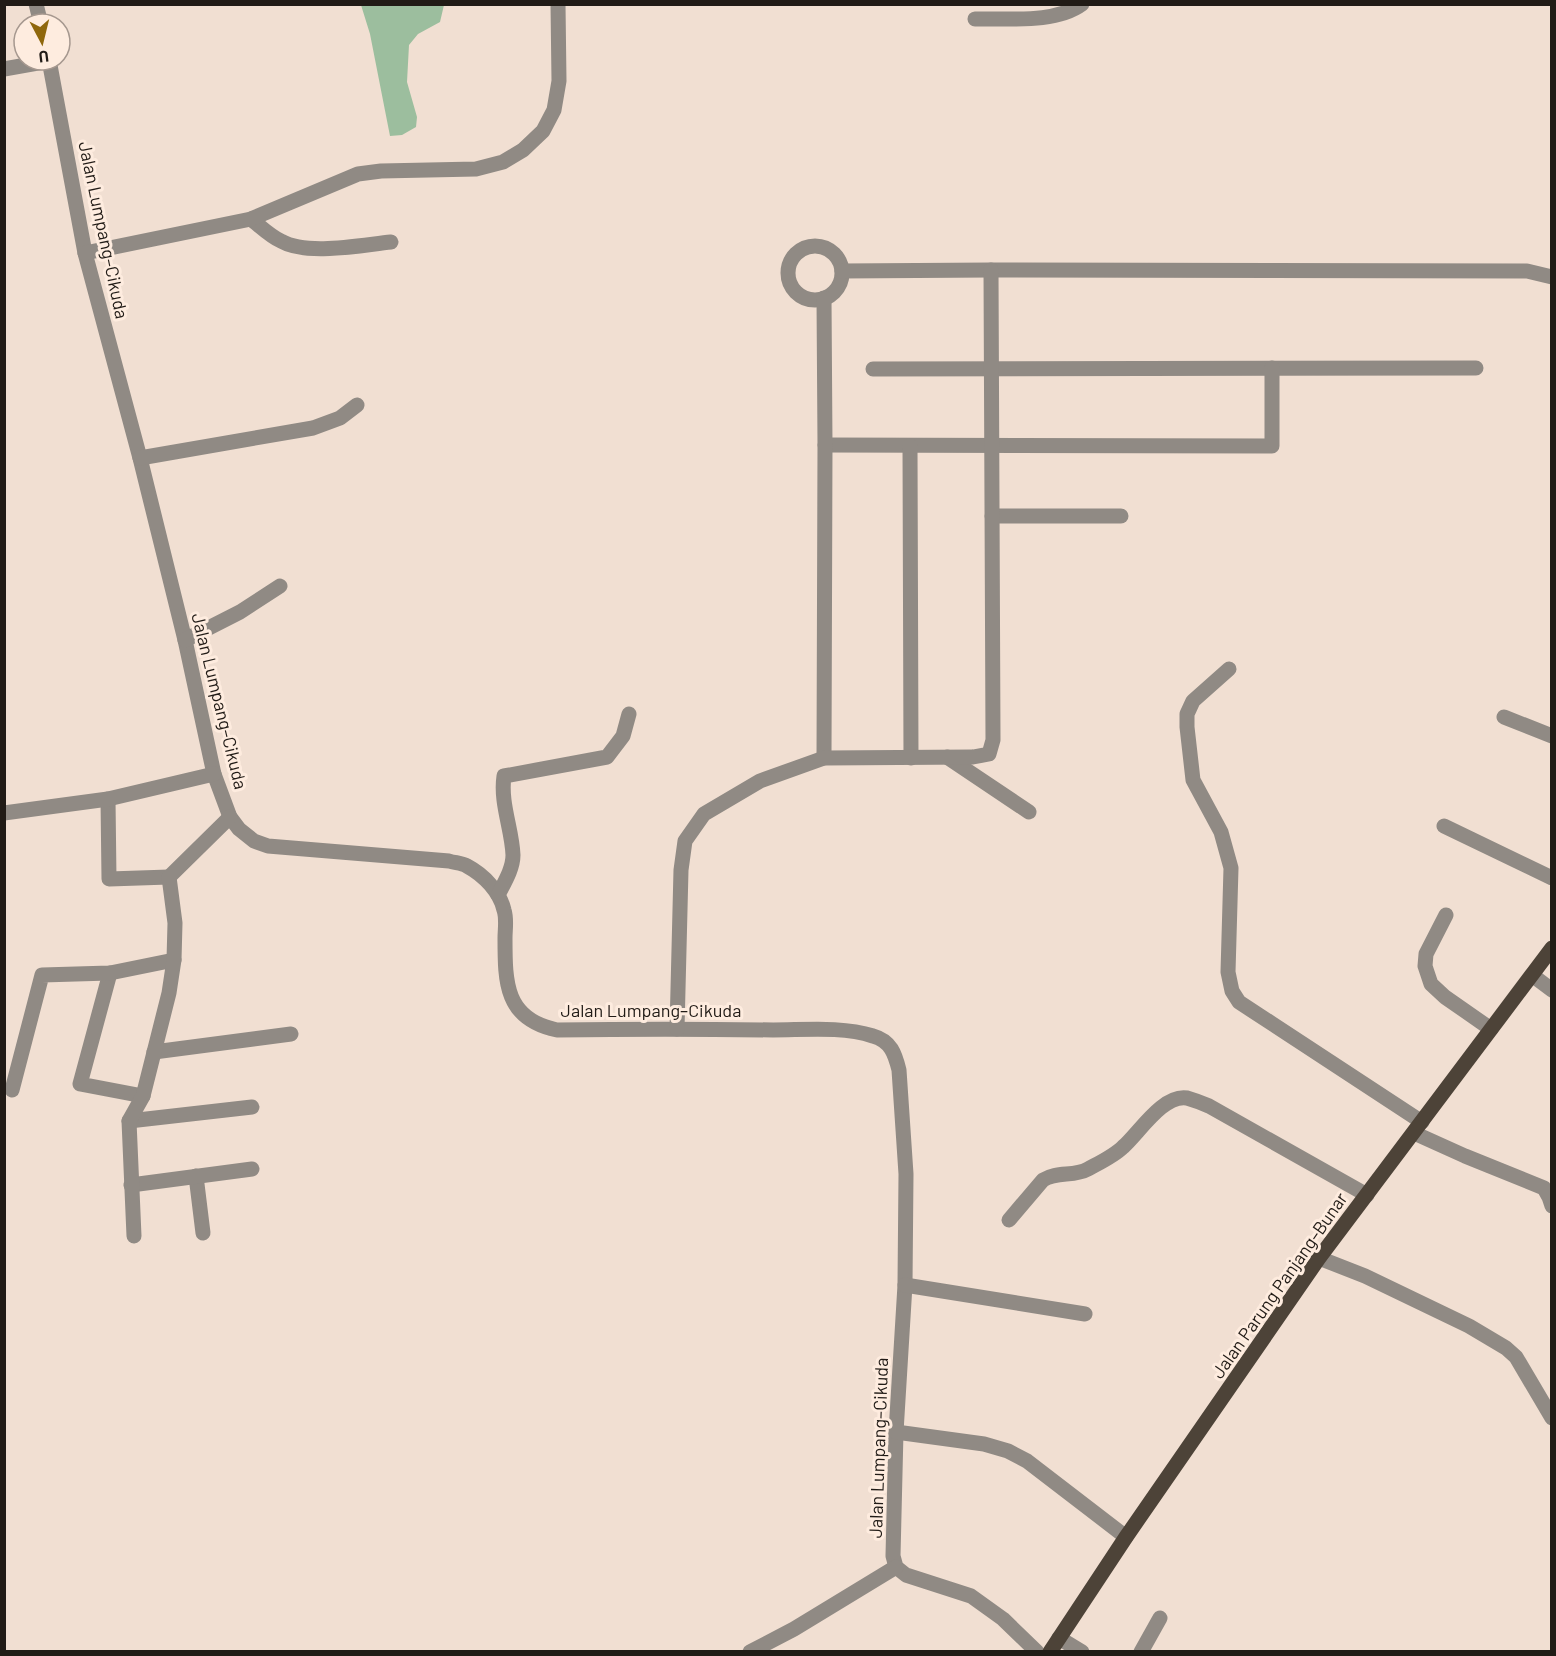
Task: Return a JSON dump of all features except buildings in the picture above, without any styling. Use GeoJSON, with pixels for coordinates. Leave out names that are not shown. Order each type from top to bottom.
{"type":"FeatureCollection","features":[{"type":"Feature","properties":{"kind":"main road","name":"Jalan Parung Panjang–Bunar"},"geometry":{"type":"LineString","coordinates":[[1050,1652],[1126,1537],[1319,1258],[1551,948]]}},
{"type":"Feature","properties":{"kind":"street"},"geometry":{"type":"LineString","coordinates":[[85,253],[251,219],[358,174],[381,171],[476,169],[503,162],[523,150],[543,131],[554,110],[559,81],[558,4]]}},
{"type":"Feature","properties":{"kind":"street"},"geometry":{"type":"LineString","coordinates":[[975,19],[1047,17],[1067,13],[1082,4]]}},
{"type":"Feature","properties":{"kind":"street","name":"Jalan Lumpang–Cikuda"},"geometry":{"type":"LineString","coordinates":[[51,72],[85,253],[140,458],[185,640],[214,774],[230,817],[239,829],[254,841],[268,846],[449,861],[466,866],[486,880],[498,895],[505,912],[505,971],[512,998],[521,1014],[542,1027],[557,1030],[845,1030],[874,1036],[888,1043],[895,1054],[899,1070],[906,1174],[905,1285],[896,1432],[893,1556],[896,1567]]}},
{"type":"Feature","properties":{"kind":"street"},"geometry":{"type":"LineString","coordinates":[[251,219],[281,242],[295,247],[318,249],[391,242]]}},
{"type":"Feature","properties":{"kind":"street"},"geometry":{"type":"LineString","coordinates":[[812,247],[828,250],[840,263],[842,271],[841,280],[832,294],[815,300],[806,299],[798,294],[788,279],[788,270],[796,254],[812,247]]}},
{"type":"Feature","properties":{"kind":"street"},"geometry":{"type":"LineString","coordinates":[[677,1029],[681,870],[685,842],[704,814],[760,781],[824,758],[973,758],[989,754],[993,740],[991,270]]}},
{"type":"Feature","properties":{"kind":"street"},"geometry":{"type":"LineString","coordinates":[[842,271],[1527,271],[1551,277]]}},
{"type":"Feature","properties":{"kind":"street"},"geometry":{"type":"LineString","coordinates":[[824,298],[824,758]]}},
{"type":"Feature","properties":{"kind":"street"},"geometry":{"type":"LineString","coordinates":[[825,445],[1272,446],[1272,368]]}},
{"type":"Feature","properties":{"kind":"street"},"geometry":{"type":"LineString","coordinates":[[873,369],[1476,368]]}},
{"type":"Feature","properties":{"kind":"street"},"geometry":{"type":"LineString","coordinates":[[140,458],[313,428],[340,418],[357,405]]}},
{"type":"Feature","properties":{"kind":"street"},"geometry":{"type":"LineString","coordinates":[[910,446],[911,758]]}},
{"type":"Feature","properties":{"kind":"street"},"geometry":{"type":"LineString","coordinates":[[992,516],[1121,516]]}},
{"type":"Feature","properties":{"kind":"street"},"geometry":{"type":"LineString","coordinates":[[185,640],[240,612],[280,586]]}},
{"type":"Feature","properties":{"kind":"street"},"geometry":{"type":"LineString","coordinates":[[1229,669],[1193,701],[1187,714],[1193,780],[1221,832],[1231,867],[1228,972],[1232,991],[1239,1002],[1418,1127],[1465,1156],[1544,1188],[1551,1206]]}},
{"type":"Feature","properties":{"kind":"street"},"geometry":{"type":"LineString","coordinates":[[498,895],[513,857],[502,789],[504,776],[607,757],[623,736],[629,714]]}},
{"type":"Feature","properties":{"kind":"street"},"geometry":{"type":"LineString","coordinates":[[1504,717],[1551,736]]}},
{"type":"Feature","properties":{"kind":"street"},"geometry":{"type":"LineString","coordinates":[[947,758],[1029,812]]}},
{"type":"Feature","properties":{"kind":"street"},"geometry":{"type":"LineString","coordinates":[[4,813],[108,799],[214,774]]}},
{"type":"Feature","properties":{"kind":"street"},"geometry":{"type":"LineString","coordinates":[[108,799],[109,879],[169,876],[230,817]]}},
{"type":"Feature","properties":{"kind":"street"},"geometry":{"type":"LineString","coordinates":[[1444,826],[1551,878]]}},
{"type":"Feature","properties":{"kind":"street"},"geometry":{"type":"LineString","coordinates":[[134,1236],[129,1120],[143,1096],[169,993],[174,960],[175,923],[169,876]]}},
{"type":"Feature","properties":{"kind":"street"},"geometry":{"type":"LineString","coordinates":[[1446,915],[1426,954],[1425,966],[1431,984],[1445,997],[1491,1029]]}},
{"type":"Feature","properties":{"kind":"street"},"geometry":{"type":"LineString","coordinates":[[12,1090],[42,975],[110,973],[174,960]]}},
{"type":"Feature","properties":{"kind":"street"},"geometry":{"type":"LineString","coordinates":[[110,973],[80,1084],[143,1096]]}},
{"type":"Feature","properties":{"kind":"street"},"geometry":{"type":"LineString","coordinates":[[1532,975],[1551,990]]}},
{"type":"Feature","properties":{"kind":"street"},"geometry":{"type":"LineString","coordinates":[[154,1052],[291,1034]]}},
{"type":"Feature","properties":{"kind":"street"},"geometry":{"type":"LineString","coordinates":[[1009,1220],[1049,1176],[1083,1172],[1096,1165],[1122,1148],[1156,1111],[1167,1103],[1185,1097],[1209,1106],[1367,1195]]}},
{"type":"Feature","properties":{"kind":"street"},"geometry":{"type":"LineString","coordinates":[[129,1120],[252,1107]]}},
{"type":"Feature","properties":{"kind":"street"},"geometry":{"type":"LineString","coordinates":[[131,1185],[252,1169]]}},
{"type":"Feature","properties":{"kind":"street"},"geometry":{"type":"LineString","coordinates":[[196,1176],[203,1233]]}},
{"type":"Feature","properties":{"kind":"street"},"geometry":{"type":"LineString","coordinates":[[1319,1258],[1365,1276],[1469,1326],[1506,1348],[1516,1357],[1551,1418]]}},
{"type":"Feature","properties":{"kind":"street"},"geometry":{"type":"LineString","coordinates":[[905,1285],[1085,1314]]}},
{"type":"Feature","properties":{"kind":"street"},"geometry":{"type":"LineString","coordinates":[[896,1432],[984,1444],[1008,1451],[1027,1461],[1126,1537]]}},
{"type":"Feature","properties":{"kind":"street"},"geometry":{"type":"LineString","coordinates":[[750,1652],[794,1629],[896,1567],[906,1575],[971,1596],[1003,1619],[1037,1652]]}},
{"type":"Feature","properties":{"kind":"street"},"geometry":{"type":"LineString","coordinates":[[1141,1652],[1160,1618]]}},
{"type":"Feature","properties":{"kind":"street"},"geometry":{"type":"LineString","coordinates":[[1059,1638],[1082,1652]]}},
{"type":"Feature","properties":{"kind":"green space"},"geometry":{"type":"Polygon","coordinates":[[[361,5],[444,5],[440,22],[418,34],[409,45],[407,82],[417,117],[416,127],[402,135],[390,136],[370,34],[361,5]]]}}]}
